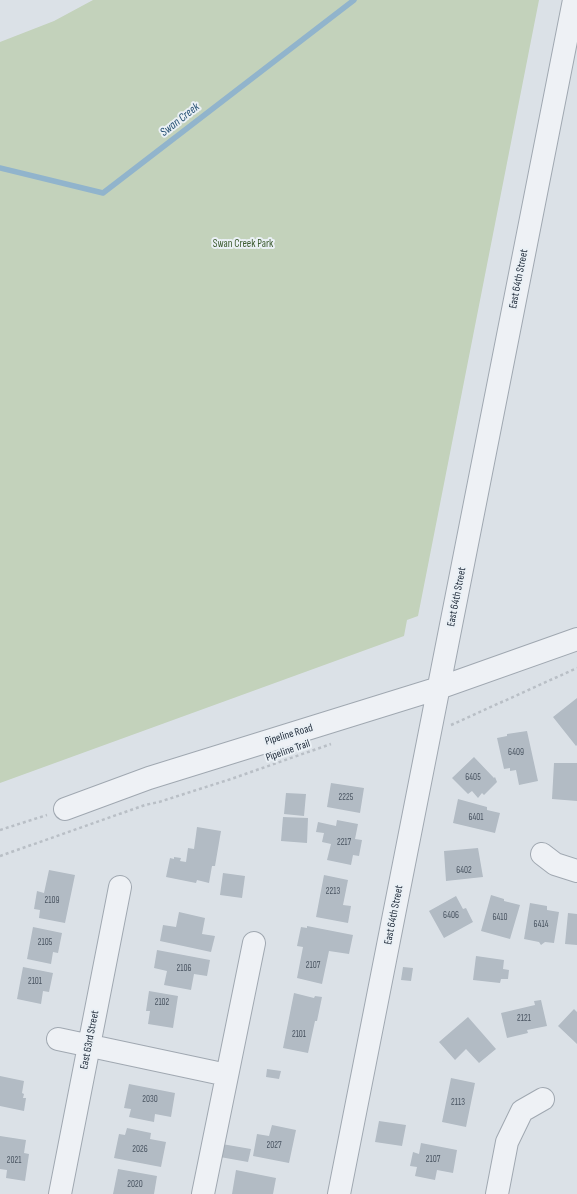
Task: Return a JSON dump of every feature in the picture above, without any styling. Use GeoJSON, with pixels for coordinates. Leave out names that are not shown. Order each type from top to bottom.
{"type":"FeatureCollection","features":[{"type":"Feature","properties":{"kind":"street","name":"East 64th Street"},"geometry":{"type":"LineString","coordinates":[[339,1194],[574,0]]}},
{"type":"Feature","properties":{"kind":"street","name":"Pipeline Road"},"geometry":{"type":"LineString","coordinates":[[65,809],[149,778],[439,688],[577,639]]}},
{"type":"Feature","properties":{"kind":"street"},"geometry":{"type":"LineString","coordinates":[[542,854],[555,864],[577,871]]}},
{"type":"Feature","properties":{"kind":"street","name":"East 63rd Street"},"geometry":{"type":"LineString","coordinates":[[60,1194],[120,887]]}},
{"type":"Feature","properties":{"kind":"street"},"geometry":{"type":"LineString","coordinates":[[203,1194],[254,943]]}},
{"type":"Feature","properties":{"kind":"street"},"geometry":{"type":"LineString","coordinates":[[58,1039],[227,1075]]}},
{"type":"Feature","properties":{"kind":"street"},"geometry":{"type":"LineString","coordinates":[[497,1194],[507,1142],[522,1111],[543,1099]]}},
{"type":"Feature","properties":{"kind":"path"},"geometry":{"type":"LineString","coordinates":[[432,724],[451,725],[577,668]]}},
{"type":"Feature","properties":{"kind":"path","name":"Pipeline Trail"},"geometry":{"type":"LineString","coordinates":[[0,856],[145,805],[231,779],[336,743]]}},
{"type":"Feature","properties":{"kind":"path"},"geometry":{"type":"LineString","coordinates":[[0,830],[65,809]]}},
{"type":"Feature","properties":{"kind":"green space","name":"Swan Creek Park"},"geometry":{"type":"Polygon","coordinates":[[[93,0],[539,0],[418,616],[407,620],[404,636],[0,783],[0,42],[54,21],[93,0]]]}},
{"type":"Feature","properties":{"kind":"building"},"geometry":{"type":"Polygon","coordinates":[[[577,698],[577,745],[576,746],[553,717],[577,698]]]}},
{"type":"Feature","properties":{"kind":"building"},"geometry":{"type":"Polygon","coordinates":[[[527,731],[538,781],[519,785],[516,770],[510,771],[510,768],[504,769],[497,738],[507,736],[507,734],[527,731]]]}},
{"type":"Feature","properties":{"kind":"building"},"geometry":{"type":"Polygon","coordinates":[[[474,757],[494,778],[495,777],[497,782],[484,795],[482,793],[478,798],[472,791],[468,794],[452,778],[474,757]]]}},
{"type":"Feature","properties":{"kind":"building"},"geometry":{"type":"Polygon","coordinates":[[[554,763],[577,763],[577,801],[552,799],[554,763]]]}},
{"type":"Feature","properties":{"kind":"building"},"geometry":{"type":"Polygon","coordinates":[[[331,783],[364,788],[360,813],[327,807],[331,783]]]}},
{"type":"Feature","properties":{"kind":"building"},"geometry":{"type":"Polygon","coordinates":[[[286,793],[306,794],[304,816],[284,814],[286,793]]]}},
{"type":"Feature","properties":{"kind":"building"},"geometry":{"type":"Polygon","coordinates":[[[458,799],[487,807],[487,810],[500,813],[495,833],[453,823],[458,799]]]}},
{"type":"Feature","properties":{"kind":"building"},"geometry":{"type":"Polygon","coordinates":[[[283,817],[308,818],[307,843],[281,841],[283,817]]]}},
{"type":"Feature","properties":{"kind":"building"},"geometry":{"type":"Polygon","coordinates":[[[337,820],[358,824],[355,839],[362,840],[359,856],[353,855],[351,865],[327,860],[331,844],[322,842],[324,833],[316,832],[318,822],[336,826],[337,820]]]}},
{"type":"Feature","properties":{"kind":"building"},"geometry":{"type":"Polygon","coordinates":[[[197,827],[221,831],[215,866],[212,866],[209,883],[197,880],[196,883],[166,877],[170,858],[181,858],[180,861],[186,862],[188,848],[194,849],[197,827]]]}},
{"type":"Feature","properties":{"kind":"building"},"geometry":{"type":"Polygon","coordinates":[[[478,848],[483,877],[446,881],[444,851],[478,848]]]}},
{"type":"Feature","properties":{"kind":"building"},"geometry":{"type":"Polygon","coordinates":[[[49,870],[75,875],[65,923],[39,918],[40,910],[34,909],[37,891],[44,893],[49,870]]]}},
{"type":"Feature","properties":{"kind":"building"},"geometry":{"type":"Polygon","coordinates":[[[223,873],[245,876],[242,898],[220,895],[223,873]]]}},
{"type":"Feature","properties":{"kind":"building"},"geometry":{"type":"Polygon","coordinates":[[[324,875],[348,880],[343,905],[351,906],[348,923],[316,917],[324,875]]]}},
{"type":"Feature","properties":{"kind":"building"},"geometry":{"type":"Polygon","coordinates":[[[491,895],[504,899],[504,901],[520,905],[510,939],[481,931],[491,895]]]}},
{"type":"Feature","properties":{"kind":"building"},"geometry":{"type":"Polygon","coordinates":[[[456,896],[463,909],[466,908],[473,922],[444,938],[429,911],[456,896]]]}},
{"type":"Feature","properties":{"kind":"building"},"geometry":{"type":"Polygon","coordinates":[[[530,903],[547,906],[547,910],[559,912],[554,943],[545,942],[541,945],[539,942],[524,939],[530,903]]]}},
{"type":"Feature","properties":{"kind":"building"},"geometry":{"type":"Polygon","coordinates":[[[179,912],[205,918],[202,934],[215,936],[211,952],[160,941],[163,925],[176,927],[179,912]]]}},
{"type":"Feature","properties":{"kind":"building"},"geometry":{"type":"Polygon","coordinates":[[[568,913],[577,914],[577,945],[565,944],[568,913]]]}},
{"type":"Feature","properties":{"kind":"building"},"geometry":{"type":"Polygon","coordinates":[[[307,926],[353,935],[349,954],[329,951],[322,984],[297,978],[303,947],[297,946],[301,927],[307,928],[307,926]]]}},
{"type":"Feature","properties":{"kind":"building"},"geometry":{"type":"Polygon","coordinates":[[[33,927],[62,933],[58,953],[53,952],[51,964],[27,959],[33,927]]]}},
{"type":"Feature","properties":{"kind":"building"},"geometry":{"type":"Polygon","coordinates":[[[157,950],[210,960],[207,976],[194,974],[191,990],[164,985],[167,971],[154,968],[157,950]]]}},
{"type":"Feature","properties":{"kind":"building"},"geometry":{"type":"Polygon","coordinates":[[[476,956],[504,960],[503,969],[509,970],[508,979],[501,979],[500,983],[473,980],[476,956]]]}},
{"type":"Feature","properties":{"kind":"building"},"geometry":{"type":"Polygon","coordinates":[[[23,967],[53,973],[49,992],[43,991],[41,1004],[17,999],[23,967]]]}},
{"type":"Feature","properties":{"kind":"building"},"geometry":{"type":"Polygon","coordinates":[[[403,967],[413,968],[411,981],[401,980],[403,967]]]}},
{"type":"Feature","properties":{"kind":"building"},"geometry":{"type":"Polygon","coordinates":[[[149,991],[178,996],[173,1028],[148,1024],[150,1011],[146,1011],[149,991]]]}},
{"type":"Feature","properties":{"kind":"building"},"geometry":{"type":"Polygon","coordinates":[[[294,993],[314,998],[315,996],[322,997],[308,1053],[283,1048],[294,993]]]}},
{"type":"Feature","properties":{"kind":"building"},"geometry":{"type":"Polygon","coordinates":[[[541,1000],[547,1026],[527,1030],[528,1033],[507,1038],[501,1013],[535,1005],[534,1001],[541,1000]]]}},
{"type":"Feature","properties":{"kind":"building"},"geometry":{"type":"Polygon","coordinates":[[[574,1009],[577,1012],[577,1044],[558,1026],[574,1009]]]}},
{"type":"Feature","properties":{"kind":"building"},"geometry":{"type":"Polygon","coordinates":[[[468,1017],[496,1049],[479,1063],[466,1049],[455,1060],[439,1042],[468,1017]]]}},
{"type":"Feature","properties":{"kind":"building"},"geometry":{"type":"Polygon","coordinates":[[[267,1069],[281,1071],[279,1079],[266,1077],[267,1069]]]}},
{"type":"Feature","properties":{"kind":"building"},"geometry":{"type":"Polygon","coordinates":[[[0,1076],[24,1081],[22,1093],[24,1094],[23,1098],[26,1098],[24,1111],[0,1106],[0,1076]]]}},
{"type":"Feature","properties":{"kind":"building"},"geometry":{"type":"Polygon","coordinates":[[[451,1078],[475,1083],[466,1127],[442,1122],[451,1078]]]}},
{"type":"Feature","properties":{"kind":"building"},"geometry":{"type":"Polygon","coordinates":[[[129,1084],[175,1093],[171,1117],[155,1114],[154,1122],[129,1117],[131,1109],[124,1108],[129,1084]]]}},
{"type":"Feature","properties":{"kind":"building"},"geometry":{"type":"Polygon","coordinates":[[[379,1121],[406,1125],[402,1146],[375,1142],[379,1121]]]}},
{"type":"Feature","properties":{"kind":"building"},"geometry":{"type":"Polygon","coordinates":[[[272,1125],[296,1130],[289,1163],[253,1156],[257,1134],[269,1136],[272,1125]]]}},
{"type":"Feature","properties":{"kind":"building"},"geometry":{"type":"Polygon","coordinates":[[[127,1128],[151,1133],[150,1139],[166,1142],[161,1167],[114,1158],[119,1134],[125,1135],[127,1128]]]}},
{"type":"Feature","properties":{"kind":"building"},"geometry":{"type":"Polygon","coordinates":[[[0,1136],[26,1140],[24,1153],[29,1154],[25,1181],[6,1178],[7,1170],[0,1169],[0,1136]]]}},
{"type":"Feature","properties":{"kind":"building"},"geometry":{"type":"Polygon","coordinates":[[[421,1143],[457,1150],[453,1173],[437,1170],[435,1180],[415,1176],[417,1167],[410,1166],[413,1152],[419,1154],[421,1143]]]}},
{"type":"Feature","properties":{"kind":"building"},"geometry":{"type":"Polygon","coordinates":[[[222,1144],[251,1149],[248,1162],[220,1157],[222,1144]]]}},
{"type":"Feature","properties":{"kind":"building"},"geometry":{"type":"Polygon","coordinates":[[[118,1169],[157,1176],[154,1194],[113,1194],[118,1169]]]}},
{"type":"Feature","properties":{"kind":"building"},"geometry":{"type":"Polygon","coordinates":[[[236,1170],[276,1178],[273,1194],[232,1194],[236,1170]]]}},
{"type":"Feature","properties":{"kind":"waterway","name":"Swan Creek"},"geometry":{"type":"LineString","coordinates":[[0,168],[103,193],[354,0]]}}]}
